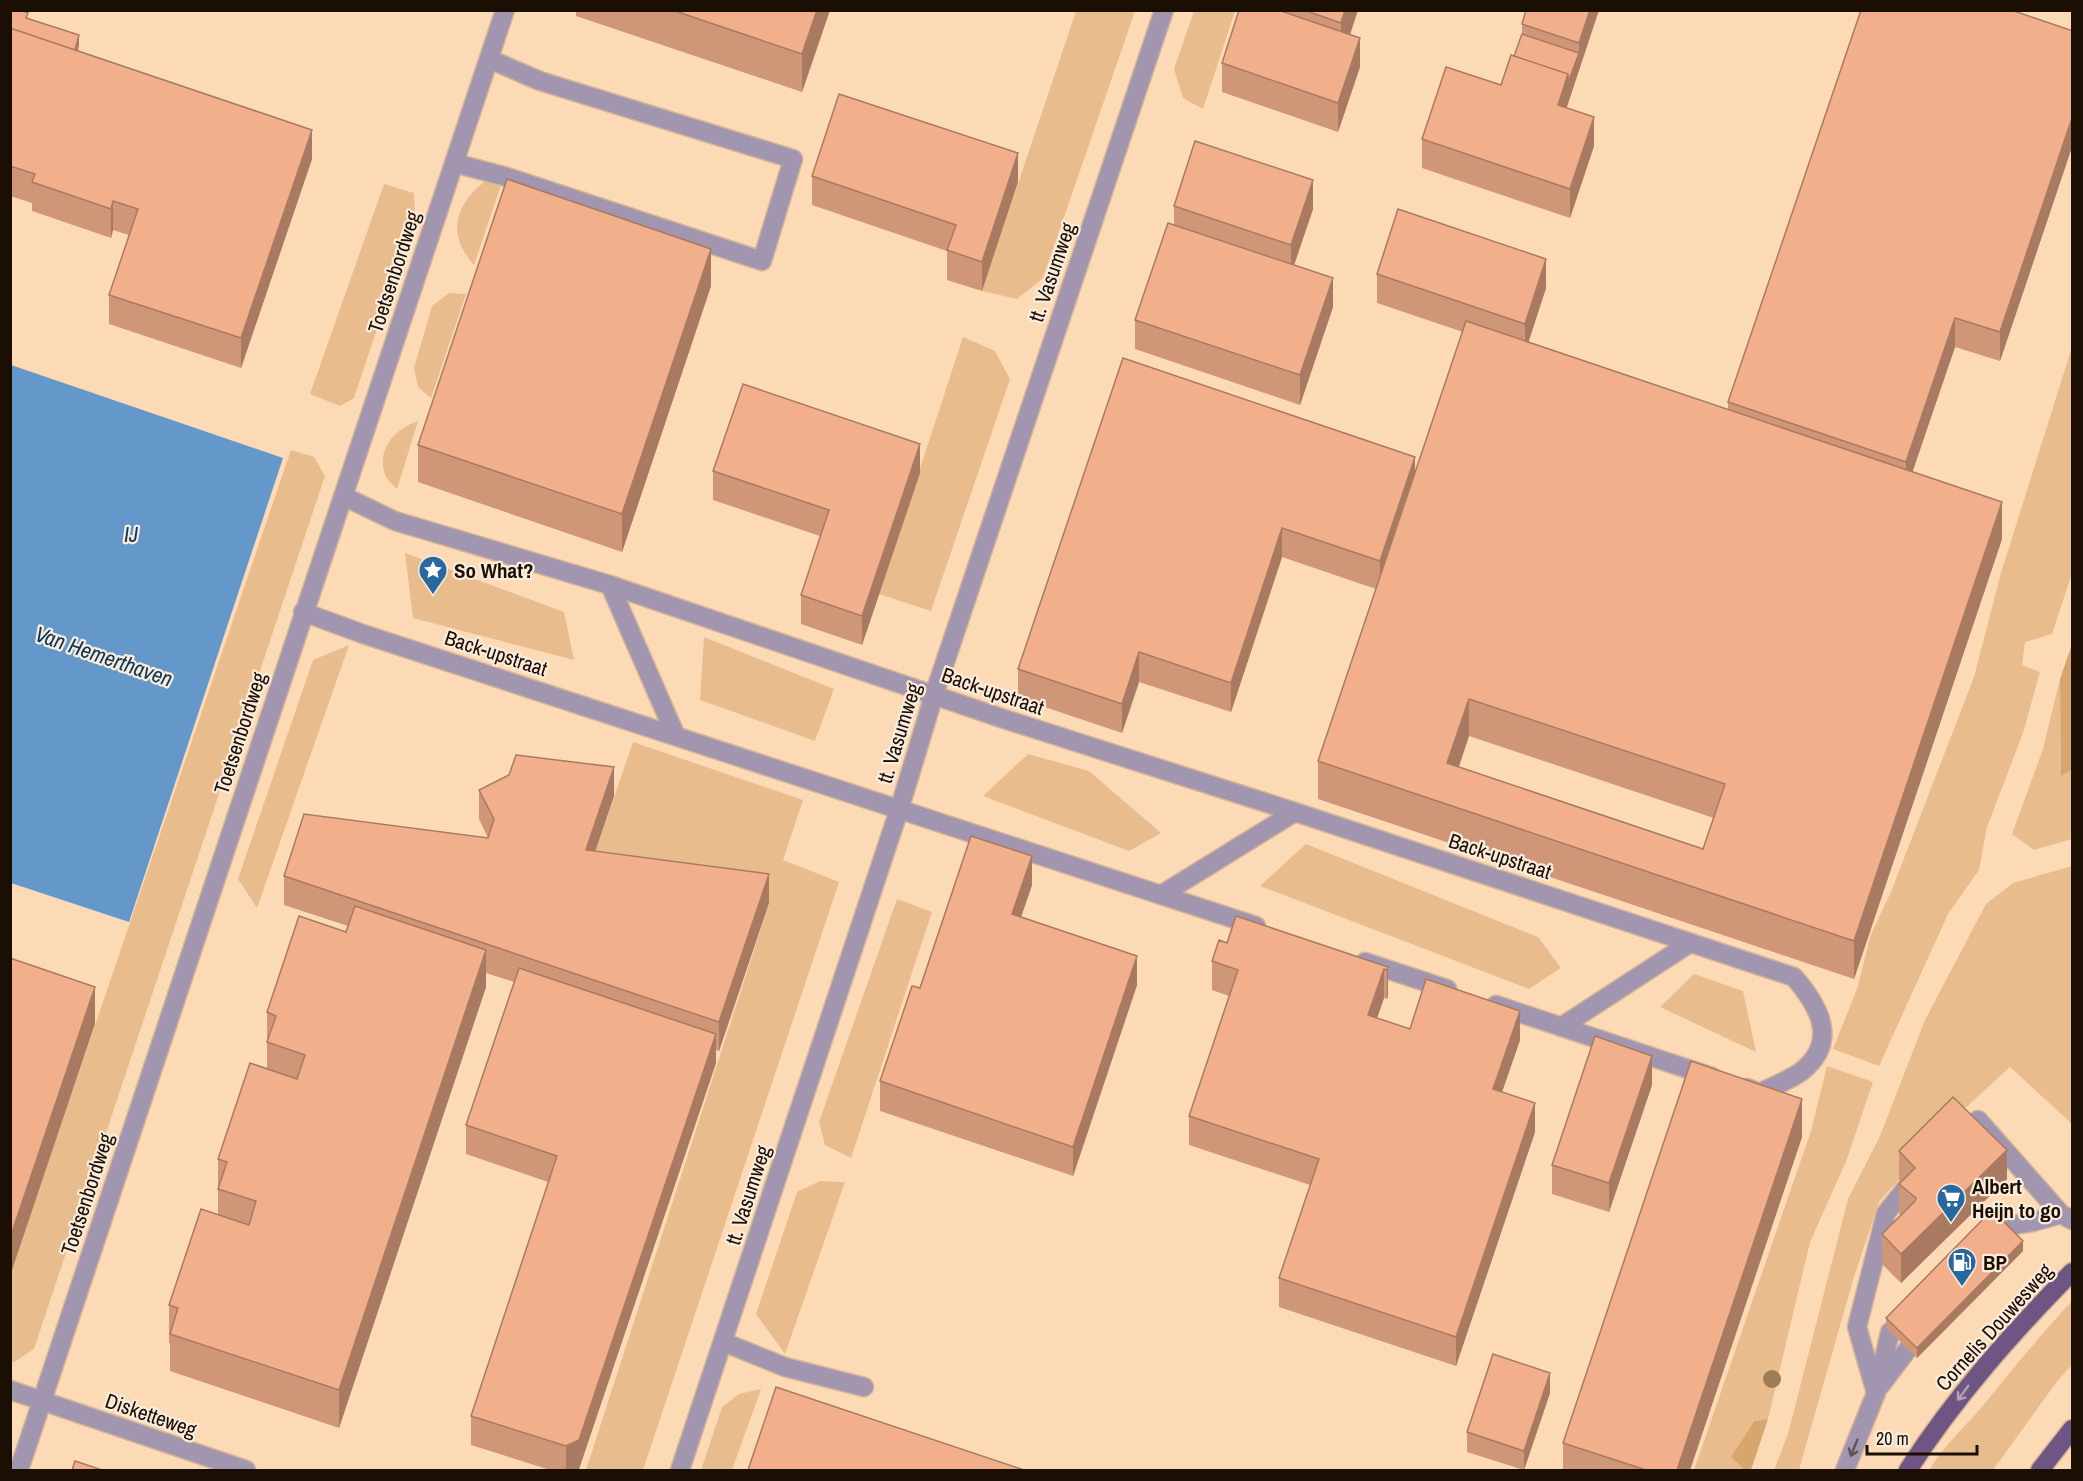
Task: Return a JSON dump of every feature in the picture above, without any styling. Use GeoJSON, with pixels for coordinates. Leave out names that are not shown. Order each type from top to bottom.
{"type":"FeatureCollection","features":[{"type":"Feature","properties":{"kind":"main road","name":"Cornelis Douwesweg"},"geometry":{"type":"LineString","coordinates":[[1908,1470],[1972,1379],[2020,1324],[2073,1272]]}},
{"type":"Feature","properties":{"kind":"main road"},"geometry":{"type":"LineString","coordinates":[[2040,1470],[2073,1430]]}},
{"type":"Feature","properties":{"kind":"street","name":"Toetsenbordweg"},"geometry":{"type":"LineString","coordinates":[[19,1470],[505,10]]}},
{"type":"Feature","properties":{"kind":"street","name":"tt. Vasumweg"},"geometry":{"type":"LineString","coordinates":[[680,1470],[900,807],[934,694],[1164,10]]}},
{"type":"Feature","properties":{"kind":"street"},"geometry":{"type":"LineString","coordinates":[[454,163],[507,177],[762,261],[793,159],[540,81],[489,59]]}},
{"type":"Feature","properties":{"kind":"street","name":"Back-upstraat"},"geometry":{"type":"LineString","coordinates":[[343,496],[395,521],[610,585],[1000,718],[1295,812],[1794,977],[1814,1001],[1823,1031],[1818,1052],[1802,1071],[1760,1093],[1483,1001]]}},
{"type":"Feature","properties":{"kind":"street"},"geometry":{"type":"LineString","coordinates":[[610,585],[675,734]]}},
{"type":"Feature","properties":{"kind":"street","name":"Back-upstraat"},"geometry":{"type":"LineString","coordinates":[[303,612],[363,634],[900,807],[1272,931]]}},
{"type":"Feature","properties":{"kind":"street"},"geometry":{"type":"LineString","coordinates":[[1161,895],[1295,812]]}},
{"type":"Feature","properties":{"kind":"street"},"geometry":{"type":"LineString","coordinates":[[1561,1027],[1690,944]]}},
{"type":"Feature","properties":{"kind":"street"},"geometry":{"type":"LineString","coordinates":[[1350,957],[1461,994]]}},
{"type":"Feature","properties":{"kind":"street"},"geometry":{"type":"LineString","coordinates":[[1962,1135],[1978,1120],[2067,1217]]}},
{"type":"Feature","properties":{"kind":"street"},"geometry":{"type":"LineString","coordinates":[[1876,1393],[1857,1327],[1886,1214],[1906,1188]]}},
{"type":"Feature","properties":{"kind":"street"},"geometry":{"type":"LineString","coordinates":[[1999,1227],[2067,1217]]}},
{"type":"Feature","properties":{"kind":"street"},"geometry":{"type":"LineString","coordinates":[[2013,1241],[2033,1222]]}},
{"type":"Feature","properties":{"kind":"street"},"geometry":{"type":"LineString","coordinates":[[1845,1470],[1876,1393],[1890,1332]]}},
{"type":"Feature","properties":{"kind":"street"},"geometry":{"type":"LineString","coordinates":[[723,1342],[785,1367],[864,1387]]}},
{"type":"Feature","properties":{"kind":"street"},"geometry":{"type":"LineString","coordinates":[[1876,1393],[1908,1349]]}},
{"type":"Feature","properties":{"kind":"street","name":"Disketteweg"},"geometry":{"type":"LineString","coordinates":[[10,1390],[246,1470]]}},
{"type":"Feature","properties":{"kind":"shaded area"},"geometry":{"type":"Polygon","coordinates":[[[1076,11],[1135,11],[1043,278],[1017,299],[982,291],[1076,11]]]}},
{"type":"Feature","properties":{"kind":"shaded area"},"geometry":{"type":"Polygon","coordinates":[[[1194,11],[1235,11],[1203,109],[1183,98],[1174,69],[1194,11]]]}},
{"type":"Feature","properties":{"kind":"shaded area"},"geometry":{"type":"Polygon","coordinates":[[[484,182],[502,182],[474,265],[460,243],[457,232],[458,221],[466,201],[484,182]]]}},
{"type":"Feature","properties":{"kind":"shaded area"},"geometry":{"type":"Polygon","coordinates":[[[384,184],[414,193],[415,215],[354,398],[340,406],[310,394],[384,184]]]}},
{"type":"Feature","properties":{"kind":"shaded area"},"geometry":{"type":"Polygon","coordinates":[[[449,293],[466,294],[431,398],[418,387],[414,368],[432,306],[449,293]]]}},
{"type":"Feature","properties":{"kind":"shaded area"},"geometry":{"type":"Polygon","coordinates":[[[963,337],[995,351],[1010,379],[931,611],[879,594],[963,337]]]}},
{"type":"Feature","properties":{"kind":"shaded area"},"geometry":{"type":"Polygon","coordinates":[[[2072,347],[2072,573],[2052,634],[2025,642],[2022,665],[2040,672],[2023,733],[1987,827],[1979,870],[1948,914],[1879,1066],[1833,1049],[1857,989],[1871,934],[1891,892],[1974,677],[2001,573],[2072,347]]]}},
{"type":"Feature","properties":{"kind":"shaded area"},"geometry":{"type":"Polygon","coordinates":[[[418,421],[397,489],[385,475],[383,457],[386,448],[396,434],[418,421]]]}},
{"type":"Feature","properties":{"kind":"shaded area"},"geometry":{"type":"Polygon","coordinates":[[[291,450],[314,457],[325,476],[34,1349],[14,1362],[11,1361],[11,1272],[291,450]]]}},
{"type":"Feature","properties":{"kind":"shaded area"},"geometry":{"type":"Polygon","coordinates":[[[405,553],[564,612],[574,660],[413,618],[405,553]]]}},
{"type":"Feature","properties":{"kind":"shaded area"},"geometry":{"type":"Polygon","coordinates":[[[704,637],[834,689],[815,741],[700,700],[704,637]]]}},
{"type":"Feature","properties":{"kind":"shaded area"},"geometry":{"type":"Polygon","coordinates":[[[2072,644],[2072,770],[2061,776],[2060,679],[2072,644]]]}},
{"type":"Feature","properties":{"kind":"shaded area"},"geometry":{"type":"Polygon","coordinates":[[[349,645],[257,908],[238,879],[313,660],[349,645]]]}},
{"type":"Feature","properties":{"kind":"shaded area"},"geometry":{"type":"Polygon","coordinates":[[[2060,679],[2061,775],[2072,770],[2072,839],[2034,850],[2012,834],[2043,749],[2060,679]]]}},
{"type":"Feature","properties":{"kind":"shaded area"},"geometry":{"type":"Polygon","coordinates":[[[633,742],[803,800],[783,860],[839,882],[643,1470],[586,1470],[769,904],[586,879],[633,742]]]}},
{"type":"Feature","properties":{"kind":"shaded area"},"geometry":{"type":"Polygon","coordinates":[[[1028,754],[1089,771],[1161,833],[1129,851],[983,796],[1028,754]]]}},
{"type":"Feature","properties":{"kind":"shaded area"},"geometry":{"type":"Polygon","coordinates":[[[1306,844],[1538,937],[1561,968],[1529,989],[1260,886],[1306,844]]]}},
{"type":"Feature","properties":{"kind":"shaded area"},"geometry":{"type":"Polygon","coordinates":[[[2072,866],[2072,1124],[2010,1067],[1950,1122],[1879,1202],[1853,1280],[1799,1470],[1774,1470],[1788,1434],[1848,1199],[1880,1136],[1925,1020],[1986,904],[2013,883],[2072,866]]]}},
{"type":"Feature","properties":{"kind":"shaded area"},"geometry":{"type":"Polygon","coordinates":[[[897,899],[932,912],[851,1158],[825,1145],[819,1122],[897,899]]]}},
{"type":"Feature","properties":{"kind":"shaded area"},"geometry":{"type":"Polygon","coordinates":[[[1694,974],[1743,991],[1756,1052],[1660,1007],[1694,974]]]}},
{"type":"Feature","properties":{"kind":"shaded area"},"geometry":{"type":"Polygon","coordinates":[[[1827,1066],[1873,1082],[1847,1159],[1810,1242],[1768,1419],[1754,1421],[1731,1457],[1744,1470],[1694,1470],[1811,1131],[1827,1066]]]}},
{"type":"Feature","properties":{"kind":"shaded area"},"geometry":{"type":"Polygon","coordinates":[[[820,1181],[845,1182],[785,1354],[756,1314],[797,1192],[820,1181]]]}},
{"type":"Feature","properties":{"kind":"shaded area"},"geometry":{"type":"Polygon","coordinates":[[[2072,1301],[2072,1365],[2058,1380],[1993,1470],[1929,1470],[1948,1444],[2072,1301]]]}},
{"type":"Feature","properties":{"kind":"shaded area"},"geometry":{"type":"Polygon","coordinates":[[[761,1389],[732,1470],[701,1470],[722,1407],[739,1394],[761,1389]]]}},
{"type":"Feature","properties":{"kind":"shaded area"},"geometry":{"type":"Polygon","coordinates":[[[1768,1419],[1751,1470],[1744,1470],[1731,1457],[1754,1421],[1768,1419]]]}},
{"type":"Feature","properties":{"kind":"water","name":"IJ"},"geometry":{"type":"Polygon","coordinates":[[[11,365],[283,458],[129,922],[11,883],[11,365]]]}},
{"type":"Feature","properties":{"kind":"building"},"geometry":{"type":"Polygon","coordinates":[[[11,10],[21,10],[28,13],[26,18],[79,35],[75,50],[10,28],[11,10]]]}},
{"type":"Feature","properties":{"kind":"building"},"geometry":{"type":"Polygon","coordinates":[[[672,10],[817,10],[802,54],[672,10]]]}},
{"type":"Feature","properties":{"kind":"building"},"geometry":{"type":"Polygon","coordinates":[[[1239,10],[1278,10],[1360,38],[1338,103],[1222,63],[1239,10]]]}},
{"type":"Feature","properties":{"kind":"building"},"geometry":{"type":"Polygon","coordinates":[[[1304,10],[1345,10],[1341,23],[1304,10]]]}},
{"type":"Feature","properties":{"kind":"building"},"geometry":{"type":"Polygon","coordinates":[[[1526,10],[1590,10],[1579,43],[1522,24],[1526,10]]]}},
{"type":"Feature","properties":{"kind":"building"},"geometry":{"type":"Polygon","coordinates":[[[1861,10],[2011,10],[2073,31],[2073,115],[2000,332],[1955,318],[1906,462],[1728,402],[1861,10]]]}},
{"type":"Feature","properties":{"kind":"building"},"geometry":{"type":"Polygon","coordinates":[[[10,28],[312,130],[241,338],[109,295],[138,209],[113,201],[111,209],[32,182],[35,174],[10,166],[10,28]]]}},
{"type":"Feature","properties":{"kind":"building"},"geometry":{"type":"Polygon","coordinates":[[[1522,34],[1579,53],[1568,83],[1568,74],[1514,56],[1522,34]]]}},
{"type":"Feature","properties":{"kind":"building"},"geometry":{"type":"Polygon","coordinates":[[[1511,55],[1568,74],[1558,105],[1594,117],[1570,189],[1422,139],[1446,67],[1501,85],[1511,55]]]}},
{"type":"Feature","properties":{"kind":"building"},"geometry":{"type":"Polygon","coordinates":[[[839,94],[1018,153],[982,262],[947,250],[956,225],[812,176],[839,94]]]}},
{"type":"Feature","properties":{"kind":"building"},"geometry":{"type":"Polygon","coordinates":[[[1195,141],[1313,180],[1291,245],[1174,206],[1195,141]]]}},
{"type":"Feature","properties":{"kind":"building"},"geometry":{"type":"Polygon","coordinates":[[[507,179],[711,249],[622,514],[418,445],[507,179]]]}},
{"type":"Feature","properties":{"kind":"building"},"geometry":{"type":"Polygon","coordinates":[[[1398,209],[1546,259],[1525,324],[1377,274],[1398,209]]]}},
{"type":"Feature","properties":{"kind":"building"},"geometry":{"type":"Polygon","coordinates":[[[1168,223],[1333,278],[1300,375],[1135,320],[1168,223]]]}},
{"type":"Feature","properties":{"kind":"building"},"geometry":{"type":"Polygon","coordinates":[[[1466,321],[2002,502],[1854,941],[1318,761],[1466,321]],[[1469,699],[1447,763],[1703,849],[1725,784],[1469,699]]]}},
{"type":"Feature","properties":{"kind":"building"},"geometry":{"type":"Polygon","coordinates":[[[1123,358],[1415,457],[1380,561],[1282,528],[1231,683],[1139,652],[1122,704],[1018,669],[1123,358]]]}},
{"type":"Feature","properties":{"kind":"building"},"geometry":{"type":"Polygon","coordinates":[[[743,384],[920,444],[862,616],[801,595],[829,510],[713,471],[743,384]]]}},
{"type":"Feature","properties":{"kind":"building"},"geometry":{"type":"Polygon","coordinates":[[[516,755],[614,767],[586,850],[769,874],[719,1022],[284,876],[304,814],[488,838],[494,819],[479,790],[509,775],[516,755]]]}},
{"type":"Feature","properties":{"kind":"building"},"geometry":{"type":"Polygon","coordinates":[[[971,836],[1032,856],[1012,914],[1137,956],[1073,1147],[880,1081],[912,986],[920,988],[971,836]]]}},
{"type":"Feature","properties":{"kind":"building"},"geometry":{"type":"Polygon","coordinates":[[[355,906],[486,950],[339,1390],[170,1334],[178,1308],[169,1305],[201,1209],[249,1225],[256,1201],[218,1189],[227,1162],[218,1159],[250,1063],[297,1079],[305,1055],[267,1042],[276,1016],[267,1012],[299,916],[346,932],[355,906]]]}},
{"type":"Feature","properties":{"kind":"building"},"geometry":{"type":"Polygon","coordinates":[[[1236,916],[1388,967],[1387,970],[1384,969],[1368,1015],[1410,1029],[1426,979],[1520,1011],[1493,1089],[1535,1103],[1456,1337],[1279,1278],[1319,1159],[1189,1116],[1238,970],[1212,961],[1219,940],[1227,943],[1236,916]]]}},
{"type":"Feature","properties":{"kind":"building"},"geometry":{"type":"Polygon","coordinates":[[[10,958],[95,987],[10,1238],[10,958]]]}},
{"type":"Feature","properties":{"kind":"building"},"geometry":{"type":"Polygon","coordinates":[[[519,968],[716,1034],[579,1440],[566,1446],[471,1416],[557,1156],[466,1125],[519,968]]]}},
{"type":"Feature","properties":{"kind":"building"},"geometry":{"type":"Polygon","coordinates":[[[1595,1036],[1652,1056],[1609,1183],[1552,1165],[1595,1036]]]}},
{"type":"Feature","properties":{"kind":"building"},"geometry":{"type":"Polygon","coordinates":[[[1691,1061],[1802,1099],[1677,1470],[1646,1470],[1563,1443],[1691,1061]]]}},
{"type":"Feature","properties":{"kind":"building"},"geometry":{"type":"Polygon","coordinates":[[[1953,1097],[2007,1150],[1901,1254],[1882,1234],[1916,1198],[1899,1184],[1915,1168],[1899,1151],[1953,1097]]]}},
{"type":"Feature","properties":{"kind":"building"},"geometry":{"type":"Polygon","coordinates":[[[1992,1210],[2023,1241],[1917,1348],[1886,1318],[1992,1210]]]}},
{"type":"Feature","properties":{"kind":"building"},"geometry":{"type":"Polygon","coordinates":[[[1493,1354],[1550,1373],[1524,1451],[1467,1432],[1493,1354]]]}},
{"type":"Feature","properties":{"kind":"building"},"geometry":{"type":"Polygon","coordinates":[[[776,1387],[1024,1470],[748,1470],[776,1387]]]}},
{"type":"Feature","properties":{"kind":"building"},"geometry":{"type":"Polygon","coordinates":[[[75,1461],[102,1470],[72,1470],[75,1461]]]}},
{"type":"Feature","properties":{"kind":"place","name":"So What?"},"geometry":{"type":"Point","coordinates":[433,596]}},
{"type":"Feature","properties":{"kind":"place","name":"Albert Heijn to go"},"geometry":{"type":"Point","coordinates":[1951,1224]}},
{"type":"Feature","properties":{"kind":"place","name":"BP"},"geometry":{"type":"Point","coordinates":[1962,1288]}},
{"type":"Feature","properties":{"kind":"water label","name":"Van Hemerthaven"},"geometry":{"type":"Point","coordinates":[104,656]}}]}
